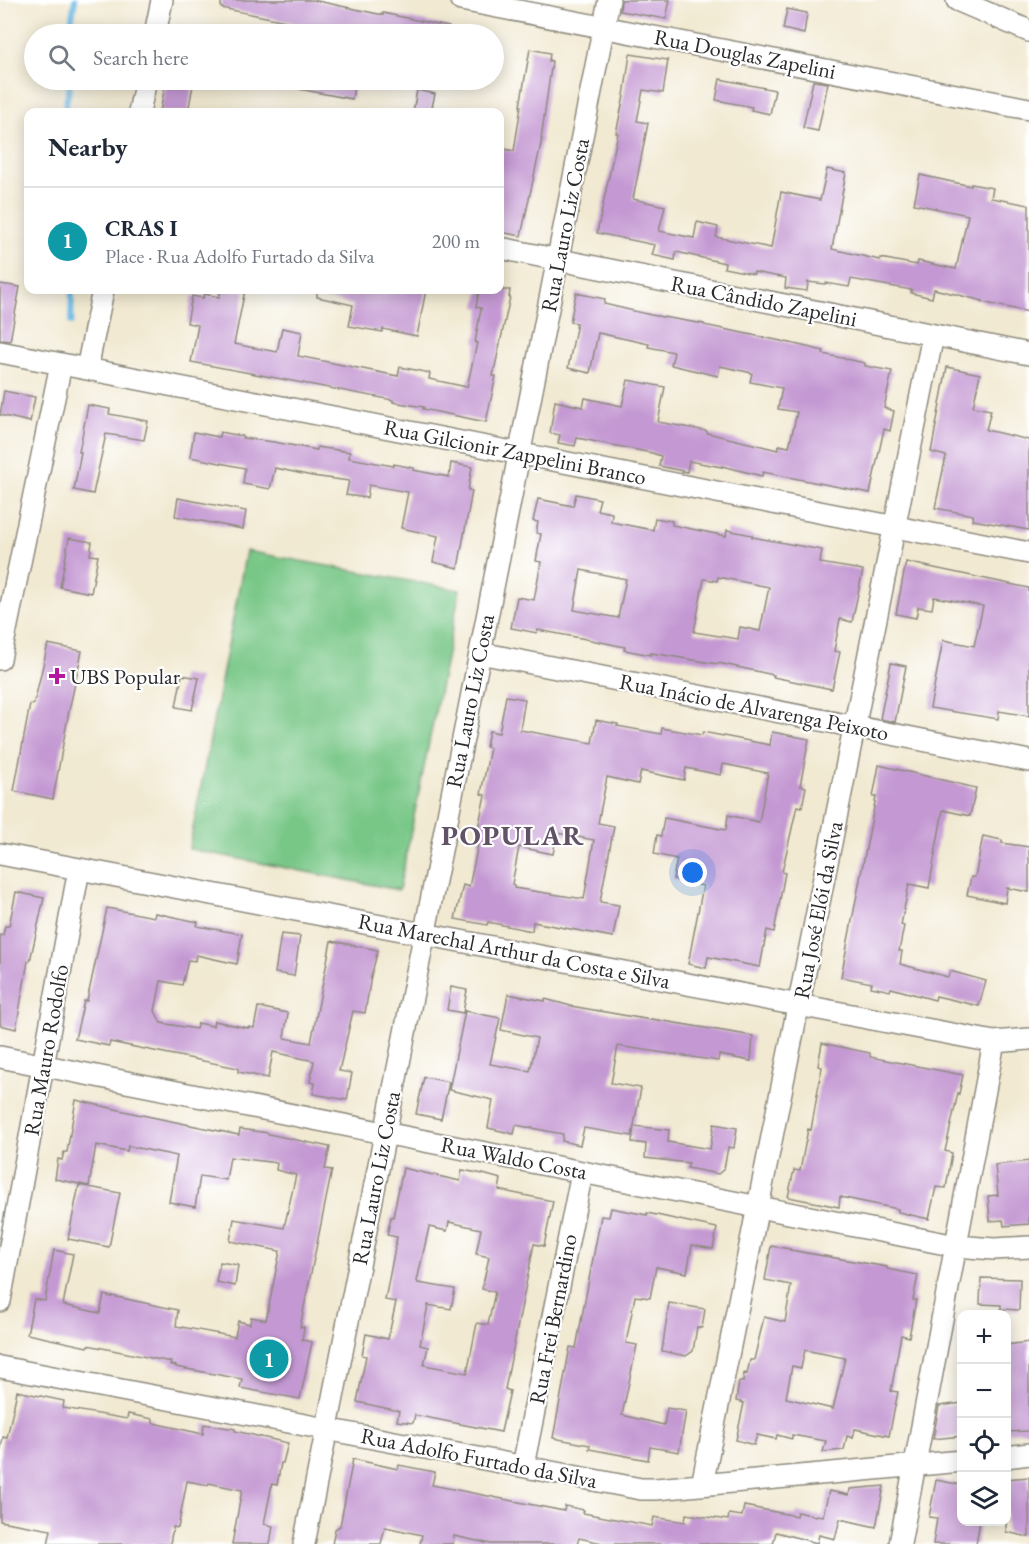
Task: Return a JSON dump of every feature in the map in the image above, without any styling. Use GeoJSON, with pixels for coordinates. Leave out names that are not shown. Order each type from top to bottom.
{"type":"FeatureCollection","features":[{"type":"Feature","properties":{"kind":"street"},"geometry":{"type":"LineString","coordinates":[[157,24],[162,0]]}},
{"type":"Feature","properties":{"kind":"street","name":"Rua Douglas Zapelini"},"geometry":{"type":"LineString","coordinates":[[461,0],[1029,109]]}},
{"type":"Feature","properties":{"kind":"street","name":"Rua Lauro Liz Costa"},"geometry":{"type":"LineString","coordinates":[[304,1544],[609,0]]}},
{"type":"Feature","properties":{"kind":"street"},"geometry":{"type":"LineString","coordinates":[[957,0],[1029,31]]}},
{"type":"Feature","properties":{"kind":"street"},"geometry":{"type":"LineString","coordinates":[[140,108],[144,90]]}},
{"type":"Feature","properties":{"kind":"street","name":"Rua Cândido Zapelini"},"geometry":{"type":"LineString","coordinates":[[504,249],[1029,354]]}},
{"type":"Feature","properties":{"kind":"street"},"geometry":{"type":"LineString","coordinates":[[87,369],[102,294]]}},
{"type":"Feature","properties":{"kind":"street","name":"Rua José Elói da Silva"},"geometry":{"type":"LineString","coordinates":[[702,1485],[933,335]]}},
{"type":"Feature","properties":{"kind":"street","name":"Rua Gilcionir Zappelini Branco"},"geometry":{"type":"LineString","coordinates":[[0,352],[1029,553]]}},
{"type":"Feature","properties":{"kind":"street"},"geometry":{"type":"LineString","coordinates":[[0,659],[61,364]]}},
{"type":"Feature","properties":{"kind":"street","name":"Rua Inácio de Alvarenga Peixoto"},"geometry":{"type":"LineString","coordinates":[[480,653],[1029,762]]}},
{"type":"Feature","properties":{"kind":"street","name":"Rua Marechal Arthur da Costa e Silva"},"geometry":{"type":"LineString","coordinates":[[0,854],[994,1042],[1029,1039]]}},
{"type":"Feature","properties":{"kind":"street","name":"Rua Mauro Rodolfo"},"geometry":{"type":"LineString","coordinates":[[0,1301],[79,869]]}},
{"type":"Feature","properties":{"kind":"street"},"geometry":{"type":"LineString","coordinates":[[900,1544],[994,1042]]}},
{"type":"Feature","properties":{"kind":"street","name":"Rua Waldo Costa"},"geometry":{"type":"LineString","coordinates":[[0,1057],[956,1246],[1029,1247]]}},
{"type":"Feature","properties":{"kind":"street","name":"Rua Frei Bernardino"},"geometry":{"type":"LineString","coordinates":[[523,1466],[582,1172]]}},
{"type":"Feature","properties":{"kind":"street","name":"Rua Adolfo Furtado da Silva"},"geometry":{"type":"LineString","coordinates":[[0,1367],[640,1489],[656,1490],[957,1461]]}},
{"type":"Feature","properties":{"kind":"street"},"geometry":{"type":"LineString","coordinates":[[1011,1456],[1029,1454]]}},
{"type":"Feature","properties":{"kind":"green space"},"geometry":{"type":"Polygon","coordinates":[[[246,551],[460,590],[399,890],[189,849],[246,551]]]}},
{"type":"Feature","properties":{"kind":"building"},"geometry":{"type":"Polygon","coordinates":[[[221,0],[313,0],[435,24],[300,24],[221,8],[221,0]]]}},
{"type":"Feature","properties":{"kind":"building"},"geometry":{"type":"Polygon","coordinates":[[[621,0],[670,0],[666,19],[620,11],[621,0]]]}},
{"type":"Feature","properties":{"kind":"building"},"geometry":{"type":"Polygon","coordinates":[[[787,9],[807,13],[804,34],[783,29],[787,9]]]}},
{"type":"Feature","properties":{"kind":"building"},"geometry":{"type":"Polygon","coordinates":[[[530,49],[550,53],[549,61],[552,61],[542,139],[521,236],[504,233],[504,149],[514,151],[530,49]]]}},
{"type":"Feature","properties":{"kind":"building"},"geometry":{"type":"Polygon","coordinates":[[[630,54],[668,60],[663,93],[643,90],[637,121],[648,123],[633,199],[665,206],[659,231],[694,238],[697,222],[718,227],[716,237],[771,248],[781,192],[820,200],[827,169],[846,173],[832,249],[880,260],[880,258],[917,265],[918,261],[956,269],[968,215],[914,204],[920,175],[971,186],[971,184],[993,188],[991,198],[1029,205],[1029,312],[934,289],[932,298],[911,293],[912,290],[851,279],[849,287],[808,282],[807,291],[785,288],[786,278],[724,268],[725,263],[676,252],[675,260],[652,255],[655,245],[597,233],[618,133],[616,133],[630,54]]]}},
{"type":"Feature","properties":{"kind":"building"},"geometry":{"type":"Polygon","coordinates":[[[720,79],[775,90],[770,114],[751,110],[752,107],[716,100],[720,79]]]}},
{"type":"Feature","properties":{"kind":"building"},"geometry":{"type":"Polygon","coordinates":[[[813,81],[828,83],[818,131],[803,128],[813,81]]]}},
{"type":"Feature","properties":{"kind":"building"},"geometry":{"type":"Polygon","coordinates":[[[164,90],[192,90],[189,108],[161,108],[164,90]]]}},
{"type":"Feature","properties":{"kind":"building"},"geometry":{"type":"Polygon","coordinates":[[[304,90],[353,90],[352,99],[304,90]]]}},
{"type":"Feature","properties":{"kind":"building"},"geometry":{"type":"Polygon","coordinates":[[[417,90],[435,94],[432,108],[414,108],[417,90]]]}},
{"type":"Feature","properties":{"kind":"building"},"geometry":{"type":"Polygon","coordinates":[[[0,284],[20,287],[10,341],[0,340],[0,284]]]}},
{"type":"Feature","properties":{"kind":"building"},"geometry":{"type":"Polygon","coordinates":[[[504,290],[510,290],[486,422],[393,402],[393,400],[191,362],[198,325],[187,323],[192,296],[203,298],[204,294],[219,297],[220,294],[244,294],[234,344],[277,352],[282,328],[302,332],[298,356],[398,376],[400,367],[430,373],[429,379],[467,387],[477,343],[475,343],[481,308],[476,307],[478,294],[504,294],[504,290]]]}},
{"type":"Feature","properties":{"kind":"building"},"geometry":{"type":"Polygon","coordinates":[[[576,293],[605,299],[604,304],[786,342],[824,351],[823,354],[865,363],[865,366],[892,371],[884,408],[894,411],[890,431],[884,429],[870,493],[763,472],[762,476],[689,461],[687,472],[659,466],[661,456],[652,453],[577,438],[575,446],[558,443],[560,435],[550,433],[555,401],[583,407],[585,398],[622,406],[628,380],[665,387],[658,422],[707,431],[707,433],[778,450],[779,445],[789,447],[797,412],[778,409],[782,388],[750,382],[752,373],[720,366],[718,376],[671,365],[674,352],[598,333],[590,373],[568,368],[577,323],[570,322],[576,293]]]}},
{"type":"Feature","properties":{"kind":"building"},"geometry":{"type":"Polygon","coordinates":[[[317,294],[425,294],[417,336],[383,329],[382,332],[349,326],[353,305],[317,297],[317,294]]]}},
{"type":"Feature","properties":{"kind":"building"},"geometry":{"type":"Polygon","coordinates":[[[947,367],[980,374],[973,407],[991,410],[986,430],[1029,440],[1029,530],[972,520],[973,515],[935,508],[946,456],[931,452],[947,367]]]}},
{"type":"Feature","properties":{"kind":"building"},"geometry":{"type":"Polygon","coordinates":[[[4,391],[35,397],[30,422],[0,415],[4,391]]]}},
{"type":"Feature","properties":{"kind":"building"},"geometry":{"type":"Polygon","coordinates":[[[88,405],[110,409],[109,414],[148,421],[144,440],[106,434],[93,494],[74,490],[88,405]]]}},
{"type":"Feature","properties":{"kind":"building"},"geometry":{"type":"Polygon","coordinates":[[[194,432],[219,437],[220,432],[243,436],[242,438],[317,450],[317,447],[350,452],[349,458],[393,466],[394,464],[449,477],[451,463],[472,467],[468,490],[472,491],[458,568],[433,562],[438,536],[401,528],[408,492],[369,485],[367,498],[346,495],[349,481],[275,468],[270,489],[243,484],[245,468],[190,457],[194,432]]]}},
{"type":"Feature","properties":{"kind":"building"},"geometry":{"type":"Polygon","coordinates":[[[576,494],[600,499],[597,510],[612,513],[611,522],[653,530],[655,518],[672,521],[672,525],[726,536],[727,530],[822,550],[820,563],[863,570],[852,622],[840,619],[834,651],[840,652],[832,689],[718,663],[651,653],[651,655],[586,639],[538,630],[537,633],[511,628],[517,597],[534,600],[541,562],[536,561],[541,534],[536,533],[538,522],[533,521],[538,499],[573,506],[576,494]],[[581,570],[574,610],[618,618],[626,579],[581,570]],[[718,577],[717,581],[704,579],[694,632],[738,639],[740,627],[760,631],[769,587],[718,577]]]}},
{"type":"Feature","properties":{"kind":"building"},"geometry":{"type":"Polygon","coordinates":[[[178,498],[246,511],[243,529],[175,516],[178,498]]]}},
{"type":"Feature","properties":{"kind":"building"},"geometry":{"type":"Polygon","coordinates":[[[69,538],[92,542],[90,555],[98,556],[91,593],[60,587],[69,538]]]}},
{"type":"Feature","properties":{"kind":"building"},"geometry":{"type":"Polygon","coordinates":[[[906,562],[1029,588],[1029,716],[999,711],[998,719],[930,708],[943,640],[974,646],[983,606],[934,597],[932,609],[918,607],[916,618],[896,614],[906,562]]]}},
{"type":"Feature","properties":{"kind":"building"},"geometry":{"type":"Polygon","coordinates":[[[48,644],[82,651],[53,799],[14,791],[30,704],[34,704],[48,644]]]}},
{"type":"Feature","properties":{"kind":"building"},"geometry":{"type":"Polygon","coordinates":[[[891,663],[906,666],[895,722],[880,719],[891,663]]]}},
{"type":"Feature","properties":{"kind":"building"},"geometry":{"type":"Polygon","coordinates":[[[182,675],[199,678],[192,710],[176,707],[182,675]]]}},
{"type":"Feature","properties":{"kind":"building"},"geometry":{"type":"Polygon","coordinates":[[[506,696],[525,699],[520,730],[592,743],[596,720],[661,734],[662,728],[702,735],[703,732],[770,745],[772,732],[809,739],[800,786],[806,787],[802,807],[797,806],[782,872],[785,873],[774,932],[767,930],[760,967],[708,957],[706,968],[688,964],[703,886],[673,879],[677,859],[654,854],[657,835],[661,836],[664,818],[726,830],[728,815],[759,822],[768,773],[723,764],[721,775],[686,768],[684,780],[641,771],[638,784],[607,777],[598,823],[614,826],[600,902],[619,905],[613,937],[533,922],[532,931],[488,922],[487,925],[455,919],[463,885],[469,887],[481,830],[478,829],[485,795],[481,794],[490,748],[486,747],[489,731],[499,733],[506,696]],[[557,833],[553,854],[519,847],[512,884],[514,888],[584,899],[594,840],[557,833]]]}},
{"type":"Feature","properties":{"kind":"building"},"geometry":{"type":"Polygon","coordinates":[[[879,765],[976,788],[970,816],[943,810],[929,888],[909,884],[901,925],[904,926],[899,951],[902,951],[900,964],[948,977],[950,971],[986,981],[979,1006],[936,996],[935,1000],[891,988],[890,991],[871,987],[872,983],[841,977],[876,797],[873,797],[879,765]]]}},
{"type":"Feature","properties":{"kind":"building"},"geometry":{"type":"Polygon","coordinates":[[[983,836],[1002,840],[1002,843],[1029,847],[1029,892],[1007,888],[1005,903],[967,895],[971,877],[975,877],[983,836]]]}},
{"type":"Feature","properties":{"kind":"building"},"geometry":{"type":"Polygon","coordinates":[[[16,892],[44,898],[30,961],[28,961],[16,1029],[0,1025],[0,935],[3,935],[5,926],[9,926],[16,892]]]}},
{"type":"Feature","properties":{"kind":"building"},"geometry":{"type":"Polygon","coordinates":[[[107,908],[154,917],[155,913],[198,922],[197,926],[242,934],[237,964],[196,955],[195,961],[188,960],[182,985],[161,981],[155,1011],[161,1023],[196,1029],[198,1023],[213,1026],[214,1021],[254,1028],[258,1007],[288,1013],[284,1038],[311,1043],[331,941],[378,950],[365,1013],[353,1011],[339,1071],[352,1073],[347,1100],[313,1094],[315,1083],[310,1082],[314,1061],[273,1052],[268,1078],[238,1072],[238,1068],[110,1042],[109,1046],[75,1039],[84,1001],[87,1001],[107,908]]]}},
{"type":"Feature","properties":{"kind":"building"},"geometry":{"type":"Polygon","coordinates":[[[281,934],[300,936],[294,976],[275,973],[281,934]]]}},
{"type":"Feature","properties":{"kind":"building"},"geometry":{"type":"Polygon","coordinates":[[[451,987],[467,990],[463,1013],[447,1010],[451,987]]]}},
{"type":"Feature","properties":{"kind":"building"},"geometry":{"type":"Polygon","coordinates":[[[508,994],[753,1036],[751,1061],[719,1055],[718,1061],[618,1046],[611,1083],[641,1088],[632,1136],[584,1128],[580,1145],[562,1141],[563,1134],[516,1125],[514,1134],[488,1128],[493,1100],[449,1090],[465,1011],[500,1018],[490,1064],[530,1071],[537,1038],[501,1030],[508,994]]]}},
{"type":"Feature","properties":{"kind":"building"},"geometry":{"type":"Polygon","coordinates":[[[822,1043],[870,1053],[870,1057],[963,1075],[945,1151],[952,1153],[946,1188],[936,1187],[929,1219],[898,1212],[898,1209],[840,1197],[839,1207],[788,1197],[794,1170],[800,1171],[808,1129],[811,1130],[822,1067],[818,1066],[822,1043]]]}},
{"type":"Feature","properties":{"kind":"building"},"geometry":{"type":"Polygon","coordinates":[[[424,1077],[449,1082],[441,1119],[416,1114],[424,1077]]]}},
{"type":"Feature","properties":{"kind":"building"},"geometry":{"type":"Polygon","coordinates":[[[76,1100],[239,1135],[240,1129],[330,1147],[325,1169],[332,1170],[300,1327],[304,1327],[302,1340],[312,1342],[300,1399],[240,1388],[242,1379],[176,1367],[170,1365],[171,1362],[27,1334],[34,1299],[45,1301],[54,1250],[73,1254],[63,1305],[100,1313],[104,1295],[112,1296],[178,1310],[176,1326],[235,1337],[238,1321],[250,1324],[251,1317],[266,1320],[280,1251],[230,1241],[234,1219],[284,1228],[296,1175],[276,1170],[277,1163],[230,1157],[226,1180],[200,1176],[195,1207],[169,1202],[177,1156],[128,1146],[127,1151],[96,1145],[89,1186],[55,1179],[58,1159],[62,1160],[64,1152],[67,1152],[76,1100]]]}},
{"type":"Feature","properties":{"kind":"building"},"geometry":{"type":"Polygon","coordinates":[[[714,1124],[737,1128],[734,1148],[728,1147],[724,1169],[718,1174],[687,1168],[689,1163],[645,1158],[646,1144],[632,1142],[634,1126],[669,1130],[668,1142],[710,1149],[714,1124]]]}},
{"type":"Feature","properties":{"kind":"building"},"geometry":{"type":"Polygon","coordinates":[[[1029,1161],[1029,1224],[1004,1226],[1003,1220],[990,1221],[988,1196],[998,1195],[995,1165],[1029,1161]]]}},
{"type":"Feature","properties":{"kind":"building"},"geometry":{"type":"Polygon","coordinates":[[[403,1168],[460,1181],[462,1170],[483,1174],[501,1179],[499,1190],[553,1201],[544,1246],[534,1244],[505,1389],[510,1391],[501,1432],[415,1415],[413,1423],[397,1421],[399,1411],[357,1402],[366,1356],[362,1355],[366,1334],[388,1339],[396,1302],[385,1300],[397,1237],[387,1235],[391,1217],[393,1217],[403,1168]],[[449,1222],[447,1231],[429,1227],[417,1281],[455,1289],[451,1309],[428,1305],[420,1345],[428,1347],[424,1365],[467,1373],[477,1323],[488,1325],[495,1292],[482,1289],[489,1257],[476,1254],[481,1229],[449,1222]]]}},
{"type":"Feature","properties":{"kind":"building"},"geometry":{"type":"Polygon","coordinates":[[[79,1185],[120,1193],[109,1247],[68,1239],[79,1185]]]}},
{"type":"Feature","properties":{"kind":"building"},"geometry":{"type":"Polygon","coordinates":[[[611,1208],[717,1228],[713,1249],[692,1245],[687,1273],[656,1267],[650,1298],[635,1296],[626,1343],[637,1345],[622,1415],[664,1425],[667,1408],[686,1411],[679,1452],[650,1447],[648,1460],[589,1449],[590,1445],[553,1438],[570,1347],[576,1348],[601,1216],[609,1217],[611,1208]]]}},
{"type":"Feature","properties":{"kind":"building"},"geometry":{"type":"Polygon","coordinates":[[[771,1246],[887,1267],[887,1269],[918,1275],[909,1337],[901,1335],[891,1391],[898,1392],[889,1436],[855,1429],[853,1438],[847,1436],[844,1450],[823,1452],[826,1441],[792,1435],[792,1439],[777,1435],[776,1439],[757,1435],[754,1445],[736,1440],[744,1403],[736,1401],[739,1382],[743,1382],[744,1373],[747,1374],[750,1360],[754,1360],[764,1317],[785,1322],[791,1285],[765,1280],[771,1246]],[[805,1350],[801,1368],[792,1366],[786,1398],[833,1409],[845,1358],[805,1350]]]}},
{"type":"Feature","properties":{"kind":"building"},"geometry":{"type":"Polygon","coordinates":[[[220,1262],[238,1265],[235,1286],[216,1282],[220,1262]]]}},
{"type":"Feature","properties":{"kind":"building"},"geometry":{"type":"Polygon","coordinates":[[[981,1278],[1020,1279],[1019,1310],[1001,1309],[1001,1305],[980,1304],[981,1278]]]}},
{"type":"Feature","properties":{"kind":"building"},"geometry":{"type":"Polygon","coordinates":[[[669,1303],[705,1309],[702,1328],[697,1327],[693,1351],[686,1356],[662,1351],[669,1303]]]}},
{"type":"Feature","properties":{"kind":"building"},"geometry":{"type":"Polygon","coordinates":[[[1029,1342],[1029,1431],[1011,1432],[1011,1344],[1029,1342]]]}},
{"type":"Feature","properties":{"kind":"building"},"geometry":{"type":"Polygon","coordinates":[[[17,1391],[64,1401],[63,1408],[127,1419],[128,1414],[153,1419],[153,1423],[203,1434],[204,1424],[235,1429],[235,1431],[288,1443],[277,1485],[272,1484],[264,1524],[273,1526],[270,1544],[232,1544],[242,1490],[187,1481],[178,1528],[173,1527],[170,1544],[48,1544],[51,1530],[0,1521],[0,1455],[3,1437],[7,1438],[17,1391]]]}},
{"type":"Feature","properties":{"kind":"building"},"geometry":{"type":"Polygon","coordinates":[[[957,1404],[957,1437],[933,1439],[939,1406],[957,1404]]]}},
{"type":"Feature","properties":{"kind":"building"},"geometry":{"type":"Polygon","coordinates":[[[353,1459],[398,1469],[399,1465],[435,1472],[432,1485],[564,1511],[565,1506],[584,1510],[583,1513],[652,1526],[654,1517],[685,1522],[686,1514],[728,1520],[729,1514],[742,1516],[744,1506],[796,1516],[797,1512],[823,1516],[829,1491],[849,1495],[850,1489],[884,1486],[876,1527],[840,1519],[835,1539],[819,1535],[817,1543],[776,1532],[773,1544],[607,1544],[579,1538],[577,1544],[491,1544],[454,1536],[453,1544],[420,1544],[422,1535],[385,1527],[381,1544],[332,1544],[335,1529],[340,1526],[353,1459]]]}},
{"type":"Feature","properties":{"kind":"building"},"geometry":{"type":"Polygon","coordinates":[[[1029,1477],[1029,1537],[1006,1532],[1006,1526],[1011,1526],[1011,1479],[1029,1477]]]}},
{"type":"Feature","properties":{"kind":"building"},"geometry":{"type":"Polygon","coordinates":[[[936,1480],[957,1484],[957,1526],[979,1526],[976,1544],[933,1544],[937,1518],[929,1517],[936,1480]]]}},
{"type":"Feature","properties":{"kind":"waterway"},"geometry":{"type":"LineString","coordinates":[[71,24],[75,0]]}},
{"type":"Feature","properties":{"kind":"waterway"},"geometry":{"type":"LineString","coordinates":[[65,108],[69,90]]}},
{"type":"Feature","properties":{"kind":"waterway"},"geometry":{"type":"LineString","coordinates":[[71,322],[72,294]]}},
{"type":"Feature","properties":{"kind":"place","name":"UBS Popular"},"geometry":{"type":"Point","coordinates":[57,676]}},
{"type":"Feature","properties":{"kind":"place","name":"CRAS I"},"geometry":{"type":"Point","coordinates":[269,1359]}},
{"type":"Feature","properties":{"kind":"district","name":"POPULAR"},"geometry":{"type":"Point","coordinates":[513,835]}}]}
